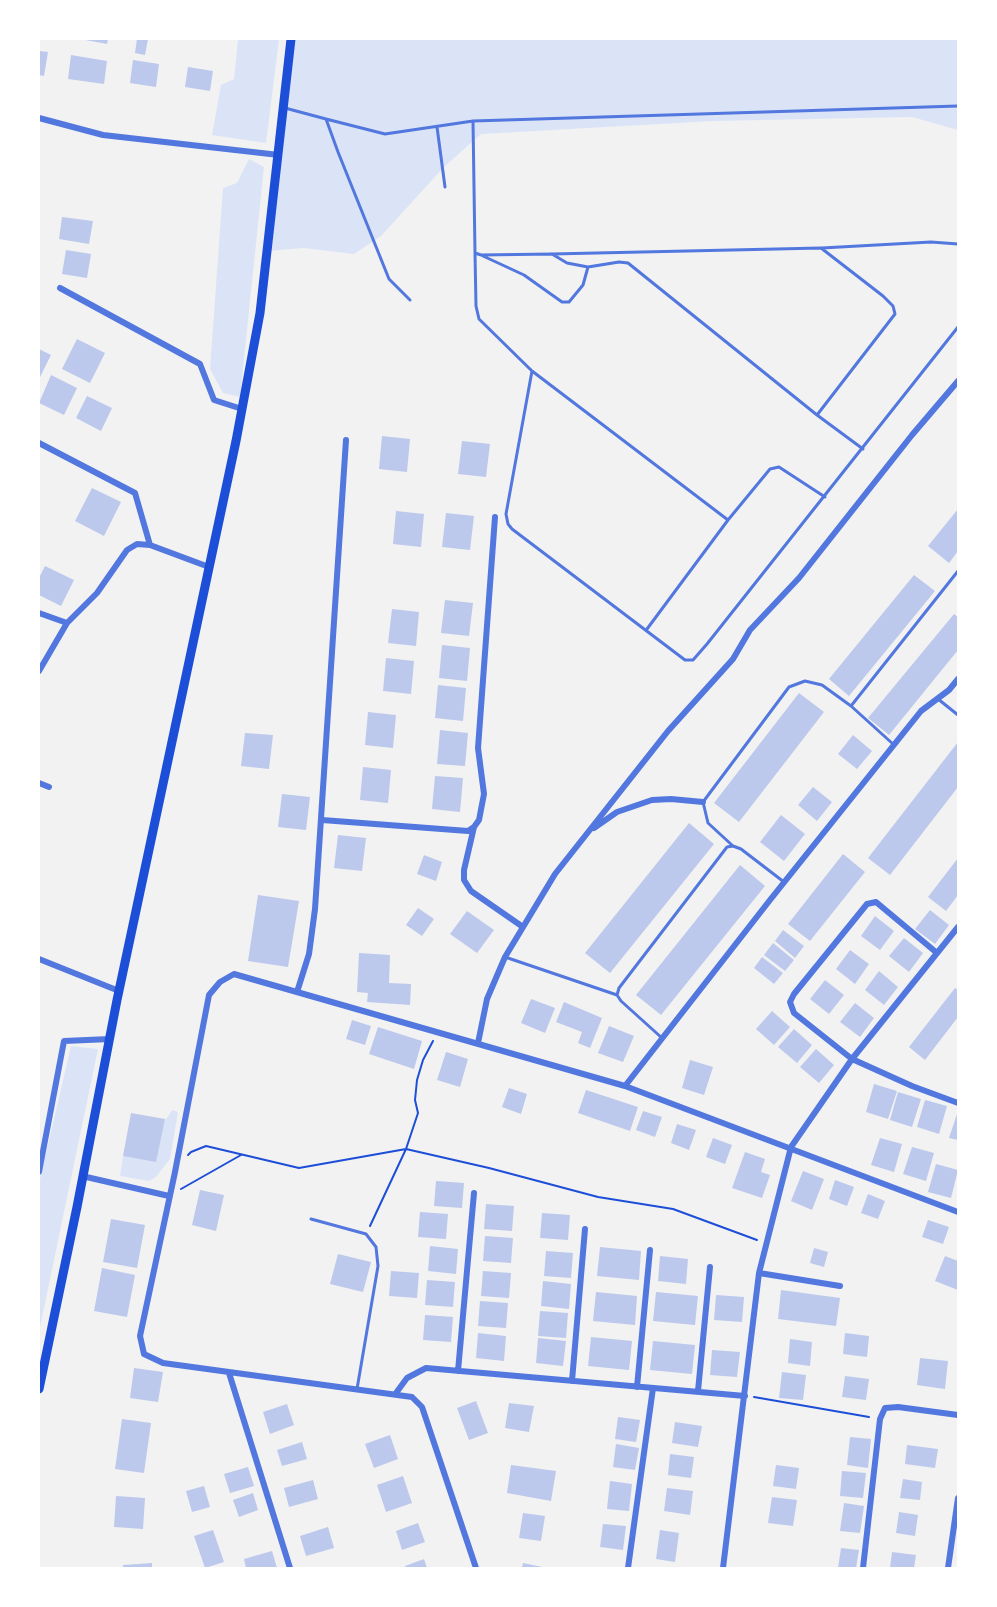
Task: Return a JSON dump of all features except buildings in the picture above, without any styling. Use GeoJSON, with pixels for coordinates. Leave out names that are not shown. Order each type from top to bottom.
{"type":"FeatureCollection","features":[{"type":"Feature","properties":{"kind":"main road"},"geometry":{"type":"LineString","coordinates":[[39,1389],[260,313],[291,39]]}},
{"type":"Feature","properties":{"kind":"street"},"geometry":{"type":"LineString","coordinates":[[39,118],[103,135],[279,155]]}},
{"type":"Feature","properties":{"kind":"street"},"geometry":{"type":"LineString","coordinates":[[60,288],[200,364],[214,400],[242,409]]}},
{"type":"Feature","properties":{"kind":"street"},"geometry":{"type":"LineString","coordinates":[[478,1043],[487,999],[505,957],[555,874],[668,731],[733,659],[750,630],[799,578],[912,435],[958,381]]}},
{"type":"Feature","properties":{"kind":"street"},"geometry":{"type":"LineString","coordinates":[[297,992],[309,954],[315,909],[346,441]]}},
{"type":"Feature","properties":{"kind":"street"},"geometry":{"type":"LineString","coordinates":[[39,443],[135,493],[150,545]]}},
{"type":"Feature","properties":{"kind":"street"},"geometry":{"type":"LineString","coordinates":[[495,517],[478,748],[484,794],[464,870],[464,880],[471,891],[523,927]]}},
{"type":"Feature","properties":{"kind":"street"},"geometry":{"type":"LineString","coordinates":[[39,671],[66,623],[97,592],[127,550],[137,544],[150,545],[209,567]]}},
{"type":"Feature","properties":{"kind":"street"},"geometry":{"type":"LineString","coordinates":[[39,613],[66,623]]}},
{"type":"Feature","properties":{"kind":"street"},"geometry":{"type":"LineString","coordinates":[[625,1086],[921,711],[949,690],[958,679]]}},
{"type":"Feature","properties":{"kind":"street"},"geometry":{"type":"LineString","coordinates":[[39,783],[49,787]]}},
{"type":"Feature","properties":{"kind":"street"},"geometry":{"type":"LineString","coordinates":[[588,833],[617,812],[652,800],[703,802]]}},
{"type":"Feature","properties":{"kind":"street"},"geometry":{"type":"LineString","coordinates":[[322,820],[462,831],[468,831],[474,827]]}},
{"type":"Feature","properties":{"kind":"street"},"geometry":{"type":"LineString","coordinates":[[937,953],[876,902],[867,904],[790,1002],[794,1013],[852,1059],[912,1086],[958,1103]]}},
{"type":"Feature","properties":{"kind":"street"},"geometry":{"type":"LineString","coordinates":[[723,1568],[759,1273],[791,1147],[852,1059],[958,927]]}},
{"type":"Feature","properties":{"kind":"street"},"geometry":{"type":"LineString","coordinates":[[39,959],[119,992]]}},
{"type":"Feature","properties":{"kind":"street"},"geometry":{"type":"LineString","coordinates":[[476,1568],[422,1407],[412,1397],[163,1363],[144,1354],[140,1336],[209,995],[220,982],[234,974],[625,1086],[958,1212]]}},
{"type":"Feature","properties":{"kind":"street"},"geometry":{"type":"LineString","coordinates":[[39,1172],[64,1041],[110,1039]]}},
{"type":"Feature","properties":{"kind":"street"},"geometry":{"type":"LineString","coordinates":[[82,1176],[169,1196]]}},
{"type":"Feature","properties":{"kind":"street"},"geometry":{"type":"LineString","coordinates":[[458,1371],[474,1193]]}},
{"type":"Feature","properties":{"kind":"street"},"geometry":{"type":"LineString","coordinates":[[572,1381],[585,1229]]}},
{"type":"Feature","properties":{"kind":"street"},"geometry":{"type":"LineString","coordinates":[[637,1387],[650,1250]]}},
{"type":"Feature","properties":{"kind":"street"},"geometry":{"type":"LineString","coordinates":[[698,1391],[710,1267]]}},
{"type":"Feature","properties":{"kind":"street"},"geometry":{"type":"LineString","coordinates":[[759,1273],[840,1286]]}},
{"type":"Feature","properties":{"kind":"street"},"geometry":{"type":"LineString","coordinates":[[396,1393],[407,1378],[426,1368],[745,1396]]}},
{"type":"Feature","properties":{"kind":"street"},"geometry":{"type":"LineString","coordinates":[[229,1373],[290,1568]]}},
{"type":"Feature","properties":{"kind":"street"},"geometry":{"type":"LineString","coordinates":[[628,1568],[653,1388]]}},
{"type":"Feature","properties":{"kind":"street"},"geometry":{"type":"LineString","coordinates":[[863,1568],[880,1419],[885,1408],[898,1407],[958,1415]]}},
{"type":"Feature","properties":{"kind":"street"},"geometry":{"type":"LineString","coordinates":[[948,1568],[958,1498]]}},
{"type":"Feature","properties":{"kind":"lane"},"geometry":{"type":"LineString","coordinates":[[284,108],[385,134],[473,121],[958,106]]}},
{"type":"Feature","properties":{"kind":"lane"},"geometry":{"type":"LineString","coordinates":[[326,119],[389,279],[410,300]]}},
{"type":"Feature","properties":{"kind":"lane"},"geometry":{"type":"LineString","coordinates":[[473,121],[476,306],[479,319],[532,371],[728,520]]}},
{"type":"Feature","properties":{"kind":"lane"},"geometry":{"type":"LineString","coordinates":[[437,127],[445,187]]}},
{"type":"Feature","properties":{"kind":"lane"},"geometry":{"type":"LineString","coordinates":[[481,255],[820,248],[931,242],[958,244]]}},
{"type":"Feature","properties":{"kind":"lane"},"geometry":{"type":"LineString","coordinates":[[817,415],[895,314],[893,306],[883,296],[820,248]]}},
{"type":"Feature","properties":{"kind":"lane"},"geometry":{"type":"LineString","coordinates":[[475,253],[524,275],[562,302],[568,302],[584,285],[588,267]]}},
{"type":"Feature","properties":{"kind":"lane"},"geometry":{"type":"LineString","coordinates":[[552,254],[567,263],[588,267],[619,262],[628,263],[817,415],[863,449]]}},
{"type":"Feature","properties":{"kind":"lane"},"geometry":{"type":"LineString","coordinates":[[532,371],[506,514],[508,524],[685,660],[693,660],[958,327]]}},
{"type":"Feature","properties":{"kind":"lane"},"geometry":{"type":"LineString","coordinates":[[647,629],[728,520],[770,469],[779,467],[825,497]]}},
{"type":"Feature","properties":{"kind":"lane"},"geometry":{"type":"LineString","coordinates":[[851,706],[958,572]]}},
{"type":"Feature","properties":{"kind":"lane"},"geometry":{"type":"LineString","coordinates":[[784,882],[741,849],[733,846],[708,823],[703,802],[789,687],[805,681],[822,685],[851,706],[894,745]]}},
{"type":"Feature","properties":{"kind":"lane"},"geometry":{"type":"LineString","coordinates":[[936,698],[958,715]]}},
{"type":"Feature","properties":{"kind":"lane"},"geometry":{"type":"LineString","coordinates":[[617,995],[619,988],[727,847],[733,846]]}},
{"type":"Feature","properties":{"kind":"lane"},"geometry":{"type":"LineString","coordinates":[[505,957],[617,995],[662,1038]]}},
{"type":"Feature","properties":{"kind":"lane"},"geometry":{"type":"LineString","coordinates":[[311,1219],[366,1234],[376,1247],[378,1266],[357,1389]]}},
{"type":"Feature","properties":{"kind":"path"},"geometry":{"type":"LineString","coordinates":[[366,1234],[406,1149],[418,1113],[414,1100],[417,1080],[423,1060],[439,1032]]}},
{"type":"Feature","properties":{"kind":"path"},"geometry":{"type":"LineString","coordinates":[[175,1172],[191,1152],[206,1146],[299,1168],[406,1149],[598,1197],[673,1209],[765,1243]]}},
{"type":"Feature","properties":{"kind":"path"},"geometry":{"type":"LineString","coordinates":[[169,1196],[241,1155]]}},
{"type":"Feature","properties":{"kind":"path"},"geometry":{"type":"LineString","coordinates":[[745,1396],[880,1419]]}},
{"type":"Feature","properties":{"kind":"shaded area"},"geometry":{"type":"Polygon","coordinates":[[[238,39],[279,39],[266,143],[212,135],[221,85],[234,79],[238,39]]]}},
{"type":"Feature","properties":{"kind":"shaded area"},"geometry":{"type":"Polygon","coordinates":[[[291,39],[958,39],[958,130],[912,117],[714,121],[481,134],[444,167],[381,236],[354,254],[304,248],[267,251],[291,39]]]}},
{"type":"Feature","properties":{"kind":"shaded area"},"geometry":{"type":"Polygon","coordinates":[[[249,159],[264,167],[240,397],[223,393],[210,369],[223,188],[237,183],[249,159]]]}},
{"type":"Feature","properties":{"kind":"shaded area"},"geometry":{"type":"Polygon","coordinates":[[[71,1046],[98,1049],[39,1332],[39,1183],[71,1046]]]}},
{"type":"Feature","properties":{"kind":"shaded area"},"geometry":{"type":"Polygon","coordinates":[[[172,1110],[178,1112],[170,1159],[156,1177],[149,1181],[120,1176],[123,1156],[167,1118],[172,1110]]]}}]}
